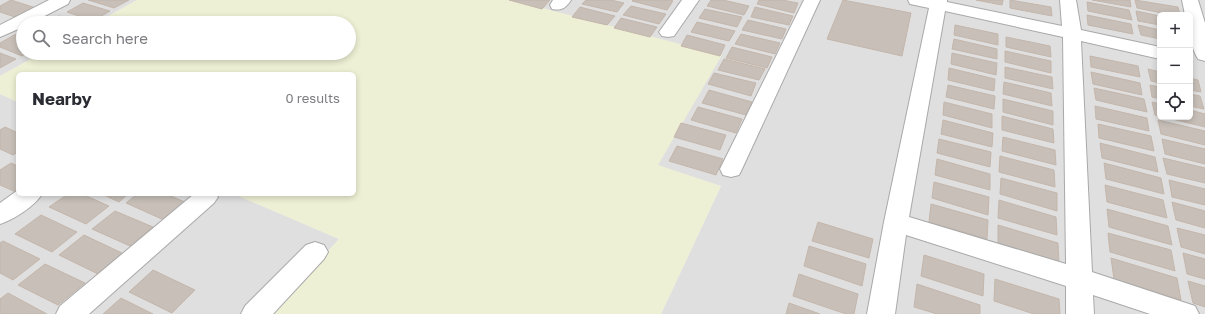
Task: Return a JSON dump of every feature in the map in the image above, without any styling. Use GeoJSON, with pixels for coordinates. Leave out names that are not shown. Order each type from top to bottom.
{"type":"FeatureCollection","features":[{"type":"Feature","properties":{"kind":"street"},"geometry":{"type":"LineString","coordinates":[[31,16],[62,0]]}},
{"type":"Feature","properties":{"kind":"street"},"geometry":{"type":"LineString","coordinates":[[668,32],[691,0]]}},
{"type":"Feature","properties":{"kind":"street"},"geometry":{"type":"LineString","coordinates":[[731,169],[812,0]]}},
{"type":"Feature","properties":{"kind":"street"},"geometry":{"type":"LineString","coordinates":[[916,0],[944,2],[1071,29],[1157,44]]}},
{"type":"Feature","properties":{"kind":"street"},"geometry":{"type":"LineString","coordinates":[[1068,0],[1071,29],[1080,314]]}},
{"type":"Feature","properties":{"kind":"street"},"geometry":{"type":"LineString","coordinates":[[1190,0],[1205,55]]}},
{"type":"Feature","properties":{"kind":"street"},"geometry":{"type":"LineString","coordinates":[[881,314],[896,222],[944,2]]}},
{"type":"Feature","properties":{"kind":"street"},"geometry":{"type":"LineString","coordinates":[[0,32],[16,24]]}},
{"type":"Feature","properties":{"kind":"street"},"geometry":{"type":"LineString","coordinates":[[1071,29],[1157,52]]}},
{"type":"Feature","properties":{"kind":"street"},"geometry":{"type":"LineString","coordinates":[[1193,52],[1205,55]]}},
{"type":"Feature","properties":{"kind":"street"},"geometry":{"type":"LineString","coordinates":[[1193,61],[1205,64]]}},
{"type":"Feature","properties":{"kind":"street"},"geometry":{"type":"LineString","coordinates":[[0,215],[27,196]]}},
{"type":"Feature","properties":{"kind":"street"},"geometry":{"type":"LineString","coordinates":[[70,314],[206,196]]}},
{"type":"Feature","properties":{"kind":"street"},"geometry":{"type":"LineString","coordinates":[[896,222],[1079,278],[1185,314]]}},
{"type":"Feature","properties":{"kind":"street"},"geometry":{"type":"LineString","coordinates":[[255,314],[315,252]]}},
{"type":"Feature","properties":{"kind":"shaded area"},"geometry":{"type":"Polygon","coordinates":[[[0,0],[137,0],[108,16],[16,16],[16,60],[29,60],[0,76],[0,0]]]}},
{"type":"Feature","properties":{"kind":"shaded area"},"geometry":{"type":"Polygon","coordinates":[[[512,0],[1205,0],[1205,314],[661,314],[721,186],[658,166],[512,0]]]}},
{"type":"Feature","properties":{"kind":"shaded area"},"geometry":{"type":"Polygon","coordinates":[[[0,94],[16,101],[16,196],[239,196],[339,239],[271,314],[0,314],[0,94]]]}},
{"type":"Feature","properties":{"kind":"green space"},"geometry":{"type":"Polygon","coordinates":[[[137,0],[512,0],[722,55],[658,165],[721,186],[661,314],[271,314],[339,239],[239,196],[356,196],[356,72],[16,72],[16,101],[0,94],[0,76],[29,60],[356,60],[356,16],[108,16],[137,0]]]}},
{"type":"Feature","properties":{"kind":"building"},"geometry":{"type":"Polygon","coordinates":[[[11,0],[36,8],[22,16],[16,16],[16,17],[0,12],[0,6],[11,0]]]}},
{"type":"Feature","properties":{"kind":"building"},"geometry":{"type":"Polygon","coordinates":[[[88,0],[129,0],[114,8],[88,0]]]}},
{"type":"Feature","properties":{"kind":"building"},"geometry":{"type":"Polygon","coordinates":[[[509,0],[550,0],[542,9],[509,0]]]}},
{"type":"Feature","properties":{"kind":"building"},"geometry":{"type":"Polygon","coordinates":[[[586,0],[611,0],[624,3],[617,12],[582,4],[586,0]]]}},
{"type":"Feature","properties":{"kind":"building"},"geometry":{"type":"Polygon","coordinates":[[[711,0],[723,0],[749,6],[744,15],[707,6],[711,0]]]}},
{"type":"Feature","properties":{"kind":"building"},"geometry":{"type":"Polygon","coordinates":[[[759,0],[782,0],[798,3],[794,13],[757,4],[759,0]]]}},
{"type":"Feature","properties":{"kind":"building"},"geometry":{"type":"Polygon","coordinates":[[[843,0],[911,13],[902,56],[827,39],[843,0]]]}},
{"type":"Feature","properties":{"kind":"building"},"geometry":{"type":"Polygon","coordinates":[[[976,0],[1003,0],[1002,5],[976,0]]]}},
{"type":"Feature","properties":{"kind":"building"},"geometry":{"type":"Polygon","coordinates":[[[1010,0],[1051,7],[1052,16],[1010,8],[1010,0]]]}},
{"type":"Feature","properties":{"kind":"building"},"geometry":{"type":"Polygon","coordinates":[[[1092,0],[1130,0],[1131,7],[1092,0]]]}},
{"type":"Feature","properties":{"kind":"building"},"geometry":{"type":"Polygon","coordinates":[[[1135,0],[1178,7],[1179,12],[1157,12],[1137,8],[1135,0]]]}},
{"type":"Feature","properties":{"kind":"building"},"geometry":{"type":"Polygon","coordinates":[[[632,1],[673,1],[667,10],[632,1]]]}},
{"type":"Feature","properties":{"kind":"building"},"geometry":{"type":"Polygon","coordinates":[[[1087,2],[1129,10],[1132,20],[1088,11],[1087,2]]]}},
{"type":"Feature","properties":{"kind":"building"},"geometry":{"type":"Polygon","coordinates":[[[83,3],[110,11],[102,16],[79,16],[67,12],[83,3]]]}},
{"type":"Feature","properties":{"kind":"building"},"geometry":{"type":"Polygon","coordinates":[[[631,6],[666,14],[659,24],[623,15],[631,6]]]}},
{"type":"Feature","properties":{"kind":"building"},"geometry":{"type":"Polygon","coordinates":[[[580,7],[615,16],[607,25],[572,17],[580,7]]]}},
{"type":"Feature","properties":{"kind":"building"},"geometry":{"type":"Polygon","coordinates":[[[755,7],[793,16],[789,25],[751,17],[755,7]]]}},
{"type":"Feature","properties":{"kind":"building"},"geometry":{"type":"Polygon","coordinates":[[[705,9],[742,17],[737,27],[699,18],[705,9]]]}},
{"type":"Feature","properties":{"kind":"building"},"geometry":{"type":"Polygon","coordinates":[[[1136,11],[1157,15],[1157,24],[1138,21],[1136,11]]]}},
{"type":"Feature","properties":{"kind":"building"},"geometry":{"type":"Polygon","coordinates":[[[1087,15],[1131,24],[1133,34],[1088,25],[1087,15]]]}},
{"type":"Feature","properties":{"kind":"building"},"geometry":{"type":"Polygon","coordinates":[[[621,18],[657,27],[650,37],[614,28],[621,18]]]}},
{"type":"Feature","properties":{"kind":"building"},"geometry":{"type":"Polygon","coordinates":[[[748,20],[786,29],[782,39],[742,30],[748,20]]]}},
{"type":"Feature","properties":{"kind":"building"},"geometry":{"type":"Polygon","coordinates":[[[697,22],[735,31],[729,41],[691,32],[697,22]]]}},
{"type":"Feature","properties":{"kind":"building"},"geometry":{"type":"Polygon","coordinates":[[[955,25],[998,34],[998,45],[954,35],[955,25]]]}},
{"type":"Feature","properties":{"kind":"building"},"geometry":{"type":"Polygon","coordinates":[[[1138,25],[1157,29],[1157,38],[1141,35],[1138,25]]]}},
{"type":"Feature","properties":{"kind":"building"},"geometry":{"type":"Polygon","coordinates":[[[16,34],[16,54],[0,47],[0,43],[16,34]]]}},
{"type":"Feature","properties":{"kind":"building"},"geometry":{"type":"Polygon","coordinates":[[[741,34],[780,43],[775,54],[735,44],[741,34]]]}},
{"type":"Feature","properties":{"kind":"building"},"geometry":{"type":"Polygon","coordinates":[[[687,35],[725,45],[720,56],[681,46],[687,35]]]}},
{"type":"Feature","properties":{"kind":"building"},"geometry":{"type":"Polygon","coordinates":[[[1006,37],[1050,46],[1051,57],[1006,47],[1006,37]]]}},
{"type":"Feature","properties":{"kind":"building"},"geometry":{"type":"Polygon","coordinates":[[[954,39],[997,49],[997,59],[952,49],[954,39]]]}},
{"type":"Feature","properties":{"kind":"building"},"geometry":{"type":"Polygon","coordinates":[[[732,47],[772,57],[767,68],[726,58],[732,47]]]}},
{"type":"Feature","properties":{"kind":"building"},"geometry":{"type":"Polygon","coordinates":[[[1005,51],[1051,61],[1051,73],[1005,62],[1005,51]]]}},
{"type":"Feature","properties":{"kind":"building"},"geometry":{"type":"Polygon","coordinates":[[[0,53],[16,59],[0,68],[0,53]]]}},
{"type":"Feature","properties":{"kind":"building"},"geometry":{"type":"Polygon","coordinates":[[[952,53],[997,63],[996,75],[951,64],[952,53]]]}},
{"type":"Feature","properties":{"kind":"building"},"geometry":{"type":"Polygon","coordinates":[[[1090,56],[1138,66],[1140,77],[1091,67],[1090,56]]]}},
{"type":"Feature","properties":{"kind":"building"},"geometry":{"type":"Polygon","coordinates":[[[724,59],[765,69],[759,80],[718,70],[724,59]]]}},
{"type":"Feature","properties":{"kind":"building"},"geometry":{"type":"Polygon","coordinates":[[[1005,67],[1052,77],[1053,89],[1005,78],[1005,67]]]}},
{"type":"Feature","properties":{"kind":"building"},"geometry":{"type":"Polygon","coordinates":[[[949,68],[995,79],[994,91],[948,80],[949,68]]]}},
{"type":"Feature","properties":{"kind":"building"},"geometry":{"type":"Polygon","coordinates":[[[1148,69],[1157,71],[1157,82],[1151,81],[1148,69]]]}},
{"type":"Feature","properties":{"kind":"building"},"geometry":{"type":"Polygon","coordinates":[[[1091,72],[1140,83],[1142,95],[1093,84],[1091,72]]]}},
{"type":"Feature","properties":{"kind":"building"},"geometry":{"type":"Polygon","coordinates":[[[714,73],[756,83],[751,96],[708,84],[714,73]]]}},
{"type":"Feature","properties":{"kind":"building"},"geometry":{"type":"Polygon","coordinates":[[[1193,79],[1198,80],[1201,92],[1193,91],[1193,79]]]}},
{"type":"Feature","properties":{"kind":"building"},"geometry":{"type":"Polygon","coordinates":[[[1004,82],[1051,93],[1052,106],[1003,94],[1004,82]]]}},
{"type":"Feature","properties":{"kind":"building"},"geometry":{"type":"Polygon","coordinates":[[[948,85],[995,96],[994,109],[946,97],[948,85]]]}},
{"type":"Feature","properties":{"kind":"building"},"geometry":{"type":"Polygon","coordinates":[[[1150,85],[1157,86],[1157,98],[1152,97],[1150,85]]]}},
{"type":"Feature","properties":{"kind":"building"},"geometry":{"type":"Polygon","coordinates":[[[1094,88],[1144,99],[1147,112],[1096,100],[1094,88]]]}},
{"type":"Feature","properties":{"kind":"building"},"geometry":{"type":"Polygon","coordinates":[[[709,90],[752,102],[746,115],[702,103],[709,90]]]}},
{"type":"Feature","properties":{"kind":"building"},"geometry":{"type":"Polygon","coordinates":[[[1193,95],[1200,96],[1204,109],[1193,107],[1193,95]]]}},
{"type":"Feature","properties":{"kind":"building"},"geometry":{"type":"Polygon","coordinates":[[[1003,99],[1053,111],[1053,125],[1003,112],[1003,99]]]}},
{"type":"Feature","properties":{"kind":"building"},"geometry":{"type":"Polygon","coordinates":[[[944,102],[992,114],[992,128],[943,115],[944,102]]]}},
{"type":"Feature","properties":{"kind":"building"},"geometry":{"type":"Polygon","coordinates":[[[1152,102],[1157,103],[1157,115],[1155,115],[1152,102]]]}},
{"type":"Feature","properties":{"kind":"building"},"geometry":{"type":"Polygon","coordinates":[[[1095,106],[1147,118],[1149,131],[1096,119],[1095,106]]]}},
{"type":"Feature","properties":{"kind":"building"},"geometry":{"type":"Polygon","coordinates":[[[698,107],[742,119],[736,133],[691,120],[698,107]]]}},
{"type":"Feature","properties":{"kind":"building"},"geometry":{"type":"Polygon","coordinates":[[[1193,111],[1205,114],[1205,127],[1176,120],[1193,120],[1193,111]]]}},
{"type":"Feature","properties":{"kind":"building"},"geometry":{"type":"Polygon","coordinates":[[[1002,116],[1053,129],[1054,143],[1002,130],[1002,116]]]}},
{"type":"Feature","properties":{"kind":"building"},"geometry":{"type":"Polygon","coordinates":[[[943,120],[993,133],[992,147],[941,134],[943,120]]]}},
{"type":"Feature","properties":{"kind":"building"},"geometry":{"type":"Polygon","coordinates":[[[1158,120],[1205,131],[1205,145],[1161,134],[1158,120]]]}},
{"type":"Feature","properties":{"kind":"building"},"geometry":{"type":"Polygon","coordinates":[[[681,123],[726,135],[720,150],[674,137],[681,123]]]}},
{"type":"Feature","properties":{"kind":"building"},"geometry":{"type":"Polygon","coordinates":[[[1098,124],[1151,136],[1154,151],[1099,138],[1098,124]]]}},
{"type":"Feature","properties":{"kind":"building"},"geometry":{"type":"Polygon","coordinates":[[[5,127],[16,132],[16,153],[13,155],[0,149],[0,130],[5,127]]]}},
{"type":"Feature","properties":{"kind":"building"},"geometry":{"type":"Polygon","coordinates":[[[1003,137],[1055,150],[1056,165],[1002,151],[1003,137]]]}},
{"type":"Feature","properties":{"kind":"building"},"geometry":{"type":"Polygon","coordinates":[[[939,139],[991,152],[990,167],[937,153],[939,139]]]}},
{"type":"Feature","properties":{"kind":"building"},"geometry":{"type":"Polygon","coordinates":[[[1162,139],[1205,149],[1205,164],[1165,154],[1162,139]]]}},
{"type":"Feature","properties":{"kind":"building"},"geometry":{"type":"Polygon","coordinates":[[[1100,143],[1155,157],[1158,172],[1102,158],[1100,143]]]}},
{"type":"Feature","properties":{"kind":"building"},"geometry":{"type":"Polygon","coordinates":[[[677,146],[723,159],[716,175],[669,161],[677,146]]]}},
{"type":"Feature","properties":{"kind":"building"},"geometry":{"type":"Polygon","coordinates":[[[1000,156],[1054,170],[1055,187],[999,172],[1000,156]]]}},
{"type":"Feature","properties":{"kind":"building"},"geometry":{"type":"Polygon","coordinates":[[[1163,158],[1205,168],[1205,183],[1167,174],[1163,158]]]}},
{"type":"Feature","properties":{"kind":"building"},"geometry":{"type":"Polygon","coordinates":[[[937,159],[990,174],[990,190],[935,175],[937,159]]]}},
{"type":"Feature","properties":{"kind":"building"},"geometry":{"type":"Polygon","coordinates":[[[11,163],[16,165],[16,192],[0,185],[0,170],[11,163]]]}},
{"type":"Feature","properties":{"kind":"building"},"geometry":{"type":"Polygon","coordinates":[[[1104,163],[1161,178],[1164,194],[1106,179],[1104,163]]]}},
{"type":"Feature","properties":{"kind":"building"},"geometry":{"type":"Polygon","coordinates":[[[1001,178],[1057,193],[1057,211],[1000,194],[1001,178]]]}},
{"type":"Feature","properties":{"kind":"building"},"geometry":{"type":"Polygon","coordinates":[[[1169,180],[1205,189],[1205,205],[1172,197],[1169,180]]]}},
{"type":"Feature","properties":{"kind":"building"},"geometry":{"type":"Polygon","coordinates":[[[934,182],[989,197],[988,215],[932,198],[934,182]]]}},
{"type":"Feature","properties":{"kind":"building"},"geometry":{"type":"Polygon","coordinates":[[[1105,185],[1163,200],[1167,218],[1107,202],[1105,185]]]}},
{"type":"Feature","properties":{"kind":"building"},"geometry":{"type":"Polygon","coordinates":[[[65,196],[86,196],[109,206],[86,224],[49,207],[65,196]]]}},
{"type":"Feature","properties":{"kind":"building"},"geometry":{"type":"Polygon","coordinates":[[[106,196],[126,196],[119,202],[106,196]]]}},
{"type":"Feature","properties":{"kind":"building"},"geometry":{"type":"Polygon","coordinates":[[[135,196],[171,196],[185,202],[164,220],[126,203],[135,196]]]}},
{"type":"Feature","properties":{"kind":"building"},"geometry":{"type":"Polygon","coordinates":[[[999,200],[1056,217],[1057,235],[998,218],[999,200]]]}},
{"type":"Feature","properties":{"kind":"building"},"geometry":{"type":"Polygon","coordinates":[[[1172,202],[1205,211],[1205,228],[1176,220],[1172,202]]]}},
{"type":"Feature","properties":{"kind":"building"},"geometry":{"type":"Polygon","coordinates":[[[931,204],[988,220],[987,239],[929,222],[931,204]]]}},
{"type":"Feature","properties":{"kind":"building"},"geometry":{"type":"Polygon","coordinates":[[[1107,209],[1168,226],[1172,245],[1109,227],[1107,209]]]}},
{"type":"Feature","properties":{"kind":"building"},"geometry":{"type":"Polygon","coordinates":[[[115,211],[153,227],[130,246],[92,229],[115,211]]]}},
{"type":"Feature","properties":{"kind":"building"},"geometry":{"type":"Polygon","coordinates":[[[41,215],[77,232],[52,252],[15,234],[41,215]]]}},
{"type":"Feature","properties":{"kind":"building"},"geometry":{"type":"Polygon","coordinates":[[[818,222],[873,239],[869,258],[812,241],[818,222]]]}},
{"type":"Feature","properties":{"kind":"building"},"geometry":{"type":"Polygon","coordinates":[[[998,225],[1058,243],[1059,263],[998,244],[998,225]]]}},
{"type":"Feature","properties":{"kind":"building"},"geometry":{"type":"Polygon","coordinates":[[[1177,228],[1205,235],[1205,254],[1181,247],[1177,228]]]}},
{"type":"Feature","properties":{"kind":"building"},"geometry":{"type":"Polygon","coordinates":[[[1108,233],[1171,250],[1175,271],[1110,252],[1108,233]]]}},
{"type":"Feature","properties":{"kind":"building"},"geometry":{"type":"Polygon","coordinates":[[[84,235],[122,253],[98,274],[59,255],[84,235]]]}},
{"type":"Feature","properties":{"kind":"building"},"geometry":{"type":"Polygon","coordinates":[[[3,241],[40,259],[13,280],[0,273],[0,243],[3,241]]]}},
{"type":"Feature","properties":{"kind":"building"},"geometry":{"type":"Polygon","coordinates":[[[809,246],[866,264],[862,286],[804,266],[809,246]]]}},
{"type":"Feature","properties":{"kind":"building"},"geometry":{"type":"Polygon","coordinates":[[[1183,253],[1205,259],[1205,279],[1187,274],[1183,253]]]}},
{"type":"Feature","properties":{"kind":"building"},"geometry":{"type":"Polygon","coordinates":[[[924,255],[984,274],[983,296],[921,276],[924,255]]]}},
{"type":"Feature","properties":{"kind":"building"},"geometry":{"type":"Polygon","coordinates":[[[1111,258],[1177,278],[1181,300],[1114,279],[1111,258]]]}},
{"type":"Feature","properties":{"kind":"building"},"geometry":{"type":"Polygon","coordinates":[[[45,264],[85,283],[58,305],[18,285],[45,264]]]}},
{"type":"Feature","properties":{"kind":"building"},"geometry":{"type":"Polygon","coordinates":[[[153,270],[195,290],[172,313],[129,292],[153,270]]]}},
{"type":"Feature","properties":{"kind":"building"},"geometry":{"type":"Polygon","coordinates":[[[799,274],[858,294],[854,314],[846,314],[793,296],[799,274]]]}},
{"type":"Feature","properties":{"kind":"building"},"geometry":{"type":"Polygon","coordinates":[[[995,279],[1059,299],[1060,314],[1034,314],[994,301],[995,279]]]}},
{"type":"Feature","properties":{"kind":"building"},"geometry":{"type":"Polygon","coordinates":[[[1188,281],[1205,286],[1205,307],[1193,303],[1188,281]]]}},
{"type":"Feature","properties":{"kind":"building"},"geometry":{"type":"Polygon","coordinates":[[[917,284],[980,305],[980,314],[937,314],[914,307],[917,284]]]}},
{"type":"Feature","properties":{"kind":"building"},"geometry":{"type":"Polygon","coordinates":[[[8,293],[47,314],[0,314],[0,299],[8,293]]]}},
{"type":"Feature","properties":{"kind":"building"},"geometry":{"type":"Polygon","coordinates":[[[121,298],[153,314],[103,314],[121,298]]]}},
{"type":"Feature","properties":{"kind":"building"},"geometry":{"type":"Polygon","coordinates":[[[789,303],[820,314],[786,314],[789,303]]]}}]}
